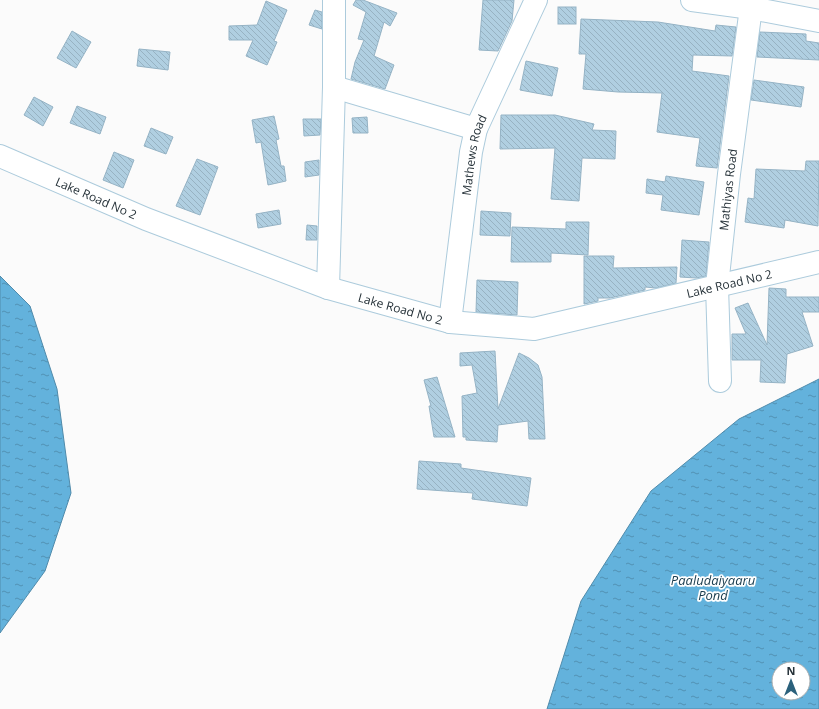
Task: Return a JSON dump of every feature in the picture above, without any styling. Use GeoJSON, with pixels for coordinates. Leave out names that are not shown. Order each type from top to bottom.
{"type":"FeatureCollection","features":[{"type":"Feature","properties":{"kind":"street"},"geometry":{"type":"LineString","coordinates":[[328,288],[334,87],[334,0]]}},
{"type":"Feature","properties":{"kind":"street","name":"Mathews Road"},"geometry":{"type":"LineString","coordinates":[[450,322],[471,152],[476,129],[536,0]]}},
{"type":"Feature","properties":{"kind":"street"},"geometry":{"type":"LineString","coordinates":[[692,0],[752,4],[819,21]]}},
{"type":"Feature","properties":{"kind":"street","name":"Mathiyas Road"},"geometry":{"type":"LineString","coordinates":[[720,381],[717,286],[729,174],[752,4]]}},
{"type":"Feature","properties":{"kind":"street"},"geometry":{"type":"LineString","coordinates":[[334,87],[476,129]]}},
{"type":"Feature","properties":{"kind":"street","name":"Lake Road No 2"},"geometry":{"type":"LineString","coordinates":[[0,156],[146,219],[328,288],[450,322],[534,328],[819,262]]}},
{"type":"Feature","properties":{"kind":"water"},"geometry":{"type":"Polygon","coordinates":[[[0,276],[30,306],[57,389],[71,493],[45,571],[0,633],[0,276]]]}},
{"type":"Feature","properties":{"kind":"water","name":"Paaludaiyaaru Pond"},"geometry":{"type":"Polygon","coordinates":[[[819,379],[819,709],[547,709],[581,601],[651,491],[739,419],[819,379]]]}},
{"type":"Feature","properties":{"kind":"building"},"geometry":{"type":"Polygon","coordinates":[[[356,0],[363,0],[397,13],[390,26],[384,22],[374,56],[394,65],[385,89],[351,79],[355,62],[364,40],[358,39],[366,12],[353,5],[356,0]]]}},
{"type":"Feature","properties":{"kind":"building"},"geometry":{"type":"Polygon","coordinates":[[[483,0],[514,0],[512,21],[498,51],[479,50],[483,0]]]}},
{"type":"Feature","properties":{"kind":"building"},"geometry":{"type":"Polygon","coordinates":[[[266,1],[287,10],[274,41],[277,42],[267,65],[246,56],[253,40],[229,40],[229,26],[257,25],[266,1]]]}},
{"type":"Feature","properties":{"kind":"building"},"geometry":{"type":"Polygon","coordinates":[[[558,7],[576,7],[576,24],[558,24],[558,7]]]}},
{"type":"Feature","properties":{"kind":"building"},"geometry":{"type":"Polygon","coordinates":[[[315,10],[322,12],[322,29],[309,25],[315,10]]]}},
{"type":"Feature","properties":{"kind":"building"},"geometry":{"type":"Polygon","coordinates":[[[581,19],[658,22],[715,31],[716,25],[736,27],[732,56],[693,55],[692,71],[729,76],[717,168],[696,166],[700,138],[657,132],[662,93],[618,92],[583,89],[586,54],[579,54],[581,19]]]}},
{"type":"Feature","properties":{"kind":"building"},"geometry":{"type":"Polygon","coordinates":[[[72,31],[91,42],[76,68],[57,58],[72,31]]]}},
{"type":"Feature","properties":{"kind":"building"},"geometry":{"type":"Polygon","coordinates":[[[760,32],[806,34],[806,41],[819,43],[819,60],[757,57],[760,32]]]}},
{"type":"Feature","properties":{"kind":"building"},"geometry":{"type":"Polygon","coordinates":[[[139,49],[170,52],[168,70],[137,66],[139,49]]]}},
{"type":"Feature","properties":{"kind":"building"},"geometry":{"type":"Polygon","coordinates":[[[526,61],[558,68],[552,96],[520,90],[526,61]]]}},
{"type":"Feature","properties":{"kind":"building"},"geometry":{"type":"Polygon","coordinates":[[[754,80],[804,87],[801,107],[751,100],[754,80]]]}},
{"type":"Feature","properties":{"kind":"building"},"geometry":{"type":"Polygon","coordinates":[[[34,97],[53,107],[43,126],[24,115],[34,97]]]}},
{"type":"Feature","properties":{"kind":"building"},"geometry":{"type":"Polygon","coordinates":[[[77,106],[106,117],[100,134],[70,123],[77,106]]]}},
{"type":"Feature","properties":{"kind":"building"},"geometry":{"type":"Polygon","coordinates":[[[501,115],[555,115],[594,124],[592,130],[616,131],[615,159],[582,158],[579,201],[551,199],[555,148],[500,149],[501,115]]]}},
{"type":"Feature","properties":{"kind":"building"},"geometry":{"type":"Polygon","coordinates":[[[274,116],[279,139],[276,140],[281,166],[284,166],[286,181],[268,185],[261,142],[256,143],[252,120],[274,116]]]}},
{"type":"Feature","properties":{"kind":"building"},"geometry":{"type":"Polygon","coordinates":[[[367,117],[368,133],[353,133],[352,118],[367,117]]]}},
{"type":"Feature","properties":{"kind":"building"},"geometry":{"type":"Polygon","coordinates":[[[303,119],[321,119],[320,135],[304,136],[303,119]]]}},
{"type":"Feature","properties":{"kind":"building"},"geometry":{"type":"Polygon","coordinates":[[[151,128],[173,137],[166,154],[144,146],[151,128]]]}},
{"type":"Feature","properties":{"kind":"building"},"geometry":{"type":"Polygon","coordinates":[[[114,152],[134,160],[123,188],[103,180],[114,152]]]}},
{"type":"Feature","properties":{"kind":"building"},"geometry":{"type":"Polygon","coordinates":[[[197,159],[218,167],[200,215],[176,206],[197,159]]]}},
{"type":"Feature","properties":{"kind":"building"},"geometry":{"type":"Polygon","coordinates":[[[319,160],[319,175],[305,177],[305,162],[319,160]]]}},
{"type":"Feature","properties":{"kind":"building"},"geometry":{"type":"Polygon","coordinates":[[[806,161],[819,161],[818,226],[785,220],[784,228],[745,222],[748,198],[754,199],[756,169],[805,171],[806,161]]]}},
{"type":"Feature","properties":{"kind":"building"},"geometry":{"type":"Polygon","coordinates":[[[666,176],[704,182],[699,215],[661,210],[663,195],[646,193],[647,179],[665,182],[666,176]]]}},
{"type":"Feature","properties":{"kind":"building"},"geometry":{"type":"Polygon","coordinates":[[[279,210],[281,224],[258,228],[256,214],[279,210]]]}},
{"type":"Feature","properties":{"kind":"building"},"geometry":{"type":"Polygon","coordinates":[[[481,211],[511,213],[510,236],[480,235],[481,211]]]}},
{"type":"Feature","properties":{"kind":"building"},"geometry":{"type":"Polygon","coordinates":[[[566,222],[589,222],[588,255],[551,253],[551,262],[511,262],[512,227],[566,229],[566,222]]]}},
{"type":"Feature","properties":{"kind":"building"},"geometry":{"type":"Polygon","coordinates":[[[307,225],[317,226],[317,240],[306,240],[307,225]]]}},
{"type":"Feature","properties":{"kind":"building"},"geometry":{"type":"Polygon","coordinates":[[[682,240],[709,242],[706,276],[696,278],[680,277],[682,240]]]}},
{"type":"Feature","properties":{"kind":"building"},"geometry":{"type":"Polygon","coordinates":[[[584,256],[614,256],[613,268],[677,267],[676,283],[656,288],[645,287],[645,290],[610,298],[598,298],[598,301],[584,304],[584,256]]]}},
{"type":"Feature","properties":{"kind":"building"},"geometry":{"type":"Polygon","coordinates":[[[477,280],[518,282],[517,315],[476,312],[477,280]]]}},
{"type":"Feature","properties":{"kind":"building"},"geometry":{"type":"Polygon","coordinates":[[[769,288],[786,289],[786,297],[819,297],[819,312],[802,312],[813,346],[787,354],[785,383],[760,382],[761,360],[732,360],[732,334],[746,334],[735,308],[748,303],[767,345],[769,288]]]}},
{"type":"Feature","properties":{"kind":"building"},"geometry":{"type":"Polygon","coordinates":[[[495,351],[498,409],[519,353],[538,365],[542,377],[545,439],[529,439],[528,421],[498,425],[497,442],[466,440],[466,437],[463,437],[462,396],[477,393],[472,365],[460,366],[460,353],[495,351]]]}},
{"type":"Feature","properties":{"kind":"building"},"geometry":{"type":"Polygon","coordinates":[[[437,377],[455,437],[434,437],[429,406],[431,406],[424,380],[437,377]]]}},
{"type":"Feature","properties":{"kind":"building"},"geometry":{"type":"Polygon","coordinates":[[[419,461],[461,464],[461,468],[531,478],[527,506],[472,499],[473,493],[417,489],[419,461]]]}}]}
